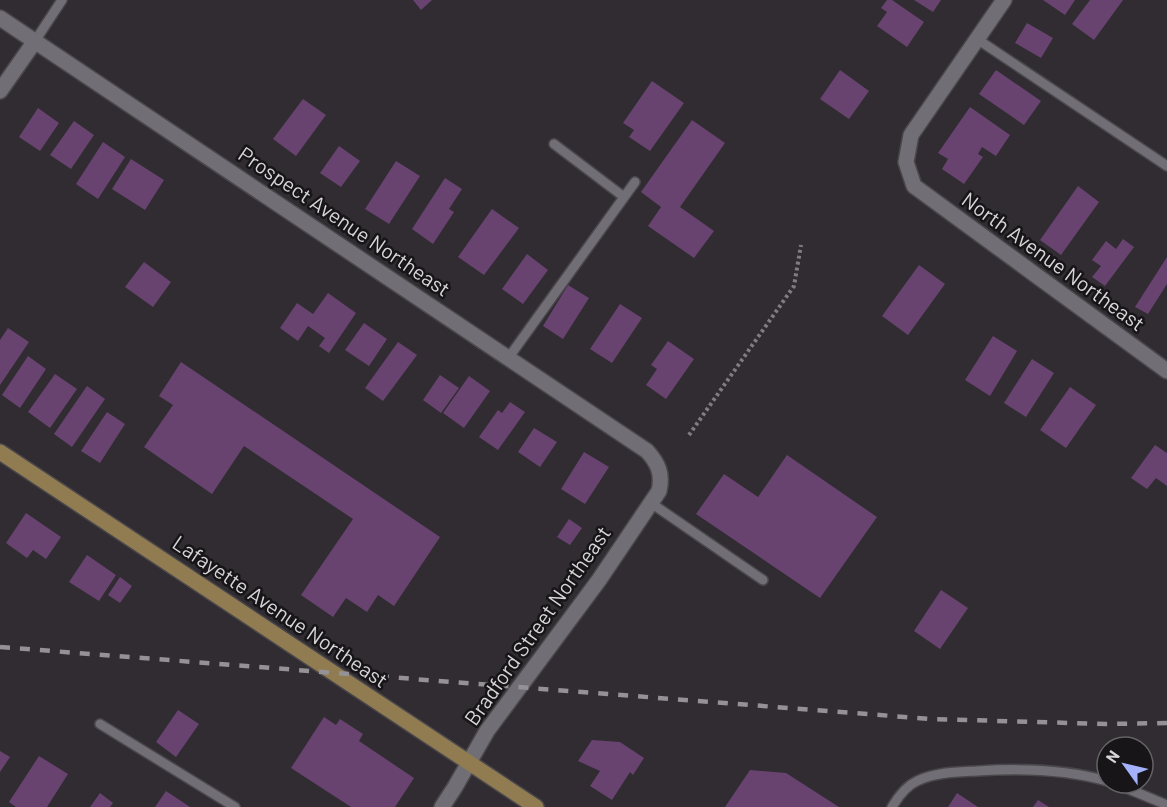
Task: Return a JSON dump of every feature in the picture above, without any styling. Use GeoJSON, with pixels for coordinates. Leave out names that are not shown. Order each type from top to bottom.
{"type":"FeatureCollection","features":[{"type":"Feature","properties":{"kind":"street"},"geometry":{"type":"LineString","coordinates":[[977,39],[1004,0]]}},
{"type":"Feature","properties":{"kind":"street","name":"Prospect Avenue Northeast"},"geometry":{"type":"LineString","coordinates":[[0,18],[647,451],[659,468]]}},
{"type":"Feature","properties":{"kind":"street","name":"North Avenue Northeast"},"geometry":{"type":"LineString","coordinates":[[977,39],[911,135],[906,162],[914,186],[1167,372]]}},
{"type":"Feature","properties":{"kind":"street"},"geometry":{"type":"LineString","coordinates":[[0,91],[35,41]]}},
{"type":"Feature","properties":{"kind":"street","name":"Lafayette Avenue Northeast"},"geometry":{"type":"LineString","coordinates":[[0,452],[536,807]]}},
{"type":"Feature","properties":{"kind":"street","name":"Bradford Street Northeast"},"geometry":{"type":"LineString","coordinates":[[442,807],[487,731],[599,580],[659,491],[662,480],[659,468]]}},
{"type":"Feature","properties":{"kind":"lane"},"geometry":{"type":"LineString","coordinates":[[35,41],[62,0]]}},
{"type":"Feature","properties":{"kind":"lane"},"geometry":{"type":"LineString","coordinates":[[977,39],[1167,166]]}},
{"type":"Feature","properties":{"kind":"lane"},"geometry":{"type":"LineString","coordinates":[[554,144],[624,197]]}},
{"type":"Feature","properties":{"kind":"lane"},"geometry":{"type":"LineString","coordinates":[[509,357],[635,182]]}},
{"type":"Feature","properties":{"kind":"lane"},"geometry":{"type":"LineString","coordinates":[[651,503],[763,580]]}},
{"type":"Feature","properties":{"kind":"lane"},"geometry":{"type":"LineString","coordinates":[[99,724],[235,807]]}},
{"type":"Feature","properties":{"kind":"lane"},"geometry":{"type":"LineString","coordinates":[[892,807],[901,793],[918,781],[949,772],[1007,768],[1067,773],[1095,779]]}},
{"type":"Feature","properties":{"kind":"lane"},"geometry":{"type":"LineString","coordinates":[[1143,795],[1167,805]]}},
{"type":"Feature","properties":{"kind":"path"},"geometry":{"type":"LineString","coordinates":[[689,435],[794,286],[801,245]]}},
{"type":"Feature","properties":{"kind":"building"},"geometry":{"type":"Polygon","coordinates":[[[413,0],[432,0],[421,10],[413,0]]]}},
{"type":"Feature","properties":{"kind":"building"},"geometry":{"type":"Polygon","coordinates":[[[887,0],[892,0],[924,22],[907,47],[877,26],[887,12],[881,8],[887,0]]]}},
{"type":"Feature","properties":{"kind":"building"},"geometry":{"type":"Polygon","coordinates":[[[914,0],[941,0],[933,12],[914,0]]]}},
{"type":"Feature","properties":{"kind":"building"},"geometry":{"type":"Polygon","coordinates":[[[1043,0],[1075,0],[1065,15],[1043,0]]]}},
{"type":"Feature","properties":{"kind":"building"},"geometry":{"type":"Polygon","coordinates":[[[1090,0],[1123,0],[1094,40],[1072,24],[1090,0]]]}},
{"type":"Feature","properties":{"kind":"building"},"geometry":{"type":"Polygon","coordinates":[[[1027,23],[1053,38],[1041,58],[1015,43],[1027,23]]]}},
{"type":"Feature","properties":{"kind":"building"},"geometry":{"type":"Polygon","coordinates":[[[840,70],[869,91],[849,119],[820,99],[840,70]]]}},
{"type":"Feature","properties":{"kind":"building"},"geometry":{"type":"Polygon","coordinates":[[[996,70],[1041,101],[1024,125],[979,94],[996,70]]]}},
{"type":"Feature","properties":{"kind":"building"},"geometry":{"type":"Polygon","coordinates":[[[652,81],[684,103],[650,151],[629,137],[634,130],[623,123],[652,81]]]}},
{"type":"Feature","properties":{"kind":"building"},"geometry":{"type":"Polygon","coordinates":[[[303,99],[326,115],[296,156],[273,139],[303,99]]]}},
{"type":"Feature","properties":{"kind":"building"},"geometry":{"type":"Polygon","coordinates":[[[970,107],[1010,135],[996,156],[982,147],[978,154],[983,157],[964,184],[942,169],[948,159],[938,153],[970,107]]]}},
{"type":"Feature","properties":{"kind":"building"},"geometry":{"type":"Polygon","coordinates":[[[38,108],[59,123],[40,151],[19,137],[38,108]]]}},
{"type":"Feature","properties":{"kind":"building"},"geometry":{"type":"Polygon","coordinates":[[[692,120],[725,143],[680,207],[714,231],[694,258],[648,226],[661,207],[641,192],[692,120]]]}},
{"type":"Feature","properties":{"kind":"building"},"geometry":{"type":"Polygon","coordinates":[[[74,121],[94,135],[71,169],[50,155],[74,121]]]}},
{"type":"Feature","properties":{"kind":"building"},"geometry":{"type":"Polygon","coordinates":[[[103,142],[125,157],[98,199],[76,184],[103,142]]]}},
{"type":"Feature","properties":{"kind":"building"},"geometry":{"type":"Polygon","coordinates":[[[339,146],[360,161],[341,187],[320,173],[339,146]]]}},
{"type":"Feature","properties":{"kind":"building"},"geometry":{"type":"Polygon","coordinates":[[[131,159],[164,180],[145,210],[112,189],[131,159]]]}},
{"type":"Feature","properties":{"kind":"building"},"geometry":{"type":"Polygon","coordinates":[[[396,161],[420,176],[389,224],[365,209],[396,161]]]}},
{"type":"Feature","properties":{"kind":"building"},"geometry":{"type":"Polygon","coordinates":[[[445,178],[462,189],[449,209],[454,212],[433,244],[412,229],[445,178]]]}},
{"type":"Feature","properties":{"kind":"building"},"geometry":{"type":"Polygon","coordinates":[[[1078,186],[1099,202],[1061,255],[1040,240],[1078,186]]]}},
{"type":"Feature","properties":{"kind":"building"},"geometry":{"type":"Polygon","coordinates":[[[492,209],[519,228],[484,275],[458,257],[492,209]]]}},
{"type":"Feature","properties":{"kind":"building"},"geometry":{"type":"Polygon","coordinates":[[[1123,239],[1134,247],[1105,286],[1092,277],[1101,266],[1092,260],[1106,241],[1116,249],[1123,239]]]}},
{"type":"Feature","properties":{"kind":"building"},"geometry":{"type":"Polygon","coordinates":[[[527,254],[548,270],[523,304],[502,289],[527,254]]]}},
{"type":"Feature","properties":{"kind":"building"},"geometry":{"type":"Polygon","coordinates":[[[1167,257],[1167,284],[1148,314],[1135,307],[1167,257]]]}},
{"type":"Feature","properties":{"kind":"building"},"geometry":{"type":"Polygon","coordinates":[[[144,262],[171,282],[153,307],[125,287],[144,262]]]}},
{"type":"Feature","properties":{"kind":"building"},"geometry":{"type":"Polygon","coordinates":[[[919,265],[945,284],[908,335],[882,316],[919,265]]]}},
{"type":"Feature","properties":{"kind":"building"},"geometry":{"type":"Polygon","coordinates":[[[568,285],[589,298],[563,339],[543,326],[568,285]]]}},
{"type":"Feature","properties":{"kind":"building"},"geometry":{"type":"Polygon","coordinates":[[[328,293],[356,313],[329,353],[319,346],[325,338],[308,326],[298,341],[280,328],[297,303],[313,314],[328,293]]]}},
{"type":"Feature","properties":{"kind":"building"},"geometry":{"type":"Polygon","coordinates":[[[620,304],[642,318],[612,363],[590,349],[620,304]]]}},
{"type":"Feature","properties":{"kind":"building"},"geometry":{"type":"Polygon","coordinates":[[[364,323],[387,339],[369,366],[345,350],[364,323]]]}},
{"type":"Feature","properties":{"kind":"building"},"geometry":{"type":"Polygon","coordinates":[[[8,328],[29,342],[0,385],[0,340],[8,328]]]}},
{"type":"Feature","properties":{"kind":"building"},"geometry":{"type":"Polygon","coordinates":[[[993,336],[1017,351],[990,396],[965,380],[993,336]]]}},
{"type":"Feature","properties":{"kind":"building"},"geometry":{"type":"Polygon","coordinates":[[[668,341],[694,359],[666,399],[646,385],[657,369],[651,365],[668,341]]]}},
{"type":"Feature","properties":{"kind":"building"},"geometry":{"type":"Polygon","coordinates":[[[398,342],[417,355],[383,401],[365,388],[398,342]]]}},
{"type":"Feature","properties":{"kind":"building"},"geometry":{"type":"Polygon","coordinates":[[[28,356],[46,369],[20,408],[2,395],[28,356]]]}},
{"type":"Feature","properties":{"kind":"building"},"geometry":{"type":"Polygon","coordinates":[[[1032,359],[1054,373],[1026,417],[1004,403],[1032,359]]]}},
{"type":"Feature","properties":{"kind":"building"},"geometry":{"type":"Polygon","coordinates":[[[181,362],[440,537],[394,606],[378,595],[367,612],[346,598],[333,617],[301,595],[353,519],[244,446],[212,494],[144,447],[173,405],[159,396],[181,362]]]}},
{"type":"Feature","properties":{"kind":"building"},"geometry":{"type":"Polygon","coordinates":[[[55,374],[77,389],[50,428],[28,412],[55,374]]]}},
{"type":"Feature","properties":{"kind":"building"},"geometry":{"type":"Polygon","coordinates":[[[440,375],[459,388],[441,413],[423,400],[440,375]]]}},
{"type":"Feature","properties":{"kind":"building"},"geometry":{"type":"Polygon","coordinates":[[[469,376],[490,391],[464,428],[443,413],[469,376]]]}},
{"type":"Feature","properties":{"kind":"building"},"geometry":{"type":"Polygon","coordinates":[[[87,386],[105,399],[72,447],[54,434],[87,386]]]}},
{"type":"Feature","properties":{"kind":"building"},"geometry":{"type":"Polygon","coordinates":[[[1070,387],[1096,405],[1066,448],[1040,430],[1070,387]]]}},
{"type":"Feature","properties":{"kind":"building"},"geometry":{"type":"Polygon","coordinates":[[[510,402],[525,412],[498,450],[479,437],[498,410],[502,413],[510,402]]]}},
{"type":"Feature","properties":{"kind":"building"},"geometry":{"type":"Polygon","coordinates":[[[107,412],[125,424],[100,463],[81,451],[107,412]]]}},
{"type":"Feature","properties":{"kind":"building"},"geometry":{"type":"Polygon","coordinates":[[[534,428],[557,442],[540,467],[518,452],[534,428]]]}},
{"type":"Feature","properties":{"kind":"building"},"geometry":{"type":"Polygon","coordinates":[[[1155,445],[1167,453],[1167,486],[1156,478],[1147,489],[1131,478],[1155,445]]]}},
{"type":"Feature","properties":{"kind":"building"},"geometry":{"type":"Polygon","coordinates":[[[584,452],[609,467],[585,504],[561,489],[584,452]]]}},
{"type":"Feature","properties":{"kind":"building"},"geometry":{"type":"Polygon","coordinates":[[[787,455],[877,517],[820,598],[696,514],[724,474],[758,497],[787,455]]]}},
{"type":"Feature","properties":{"kind":"building"},"geometry":{"type":"Polygon","coordinates":[[[26,513],[61,537],[46,559],[33,550],[27,558],[6,543],[26,513]]]}},
{"type":"Feature","properties":{"kind":"building"},"geometry":{"type":"Polygon","coordinates":[[[569,519],[582,528],[570,545],[557,537],[569,519]]]}},
{"type":"Feature","properties":{"kind":"building"},"geometry":{"type":"Polygon","coordinates":[[[87,555],[116,575],[99,601],[69,582],[87,555]]]}},
{"type":"Feature","properties":{"kind":"building"},"geometry":{"type":"Polygon","coordinates":[[[120,577],[132,586],[120,603],[108,595],[120,577]]]}},
{"type":"Feature","properties":{"kind":"building"},"geometry":{"type":"Polygon","coordinates":[[[941,590],[968,608],[940,649],[914,631],[941,590]]]}},
{"type":"Feature","properties":{"kind":"building"},"geometry":{"type":"Polygon","coordinates":[[[178,710],[199,724],[176,757],[156,742],[178,710]]]}},
{"type":"Feature","properties":{"kind":"building"},"geometry":{"type":"Polygon","coordinates":[[[324,717],[336,725],[340,719],[363,734],[359,741],[414,778],[395,807],[351,807],[291,768],[324,717]]]}},
{"type":"Feature","properties":{"kind":"building"},"geometry":{"type":"Polygon","coordinates":[[[592,740],[620,742],[644,758],[633,775],[630,772],[612,800],[590,786],[600,771],[578,761],[592,740]]]}},
{"type":"Feature","properties":{"kind":"building"},"geometry":{"type":"Polygon","coordinates":[[[0,751],[10,757],[0,772],[0,751]]]}},
{"type":"Feature","properties":{"kind":"building"},"geometry":{"type":"Polygon","coordinates":[[[39,756],[68,774],[47,807],[16,807],[9,802],[39,756]]]}},
{"type":"Feature","properties":{"kind":"building"},"geometry":{"type":"Polygon","coordinates":[[[750,770],[786,773],[839,807],[725,807],[750,770]]]}},
{"type":"Feature","properties":{"kind":"building"},"geometry":{"type":"Polygon","coordinates":[[[166,791],[190,807],[155,807],[166,791]]]}},
{"type":"Feature","properties":{"kind":"building"},"geometry":{"type":"Polygon","coordinates":[[[100,793],[113,803],[110,807],[90,807],[100,793]]]}},
{"type":"Feature","properties":{"kind":"building"},"geometry":{"type":"Polygon","coordinates":[[[957,793],[978,807],[948,807],[957,793]]]}},
{"type":"Feature","properties":{"kind":"building"},"geometry":{"type":"Polygon","coordinates":[[[1038,800],[1049,807],[1033,807],[1038,800]]]}},
{"type":"Feature","properties":{"kind":"railway"},"geometry":{"type":"LineString","coordinates":[[0,647],[931,719],[1106,724],[1167,723]]}}]}
